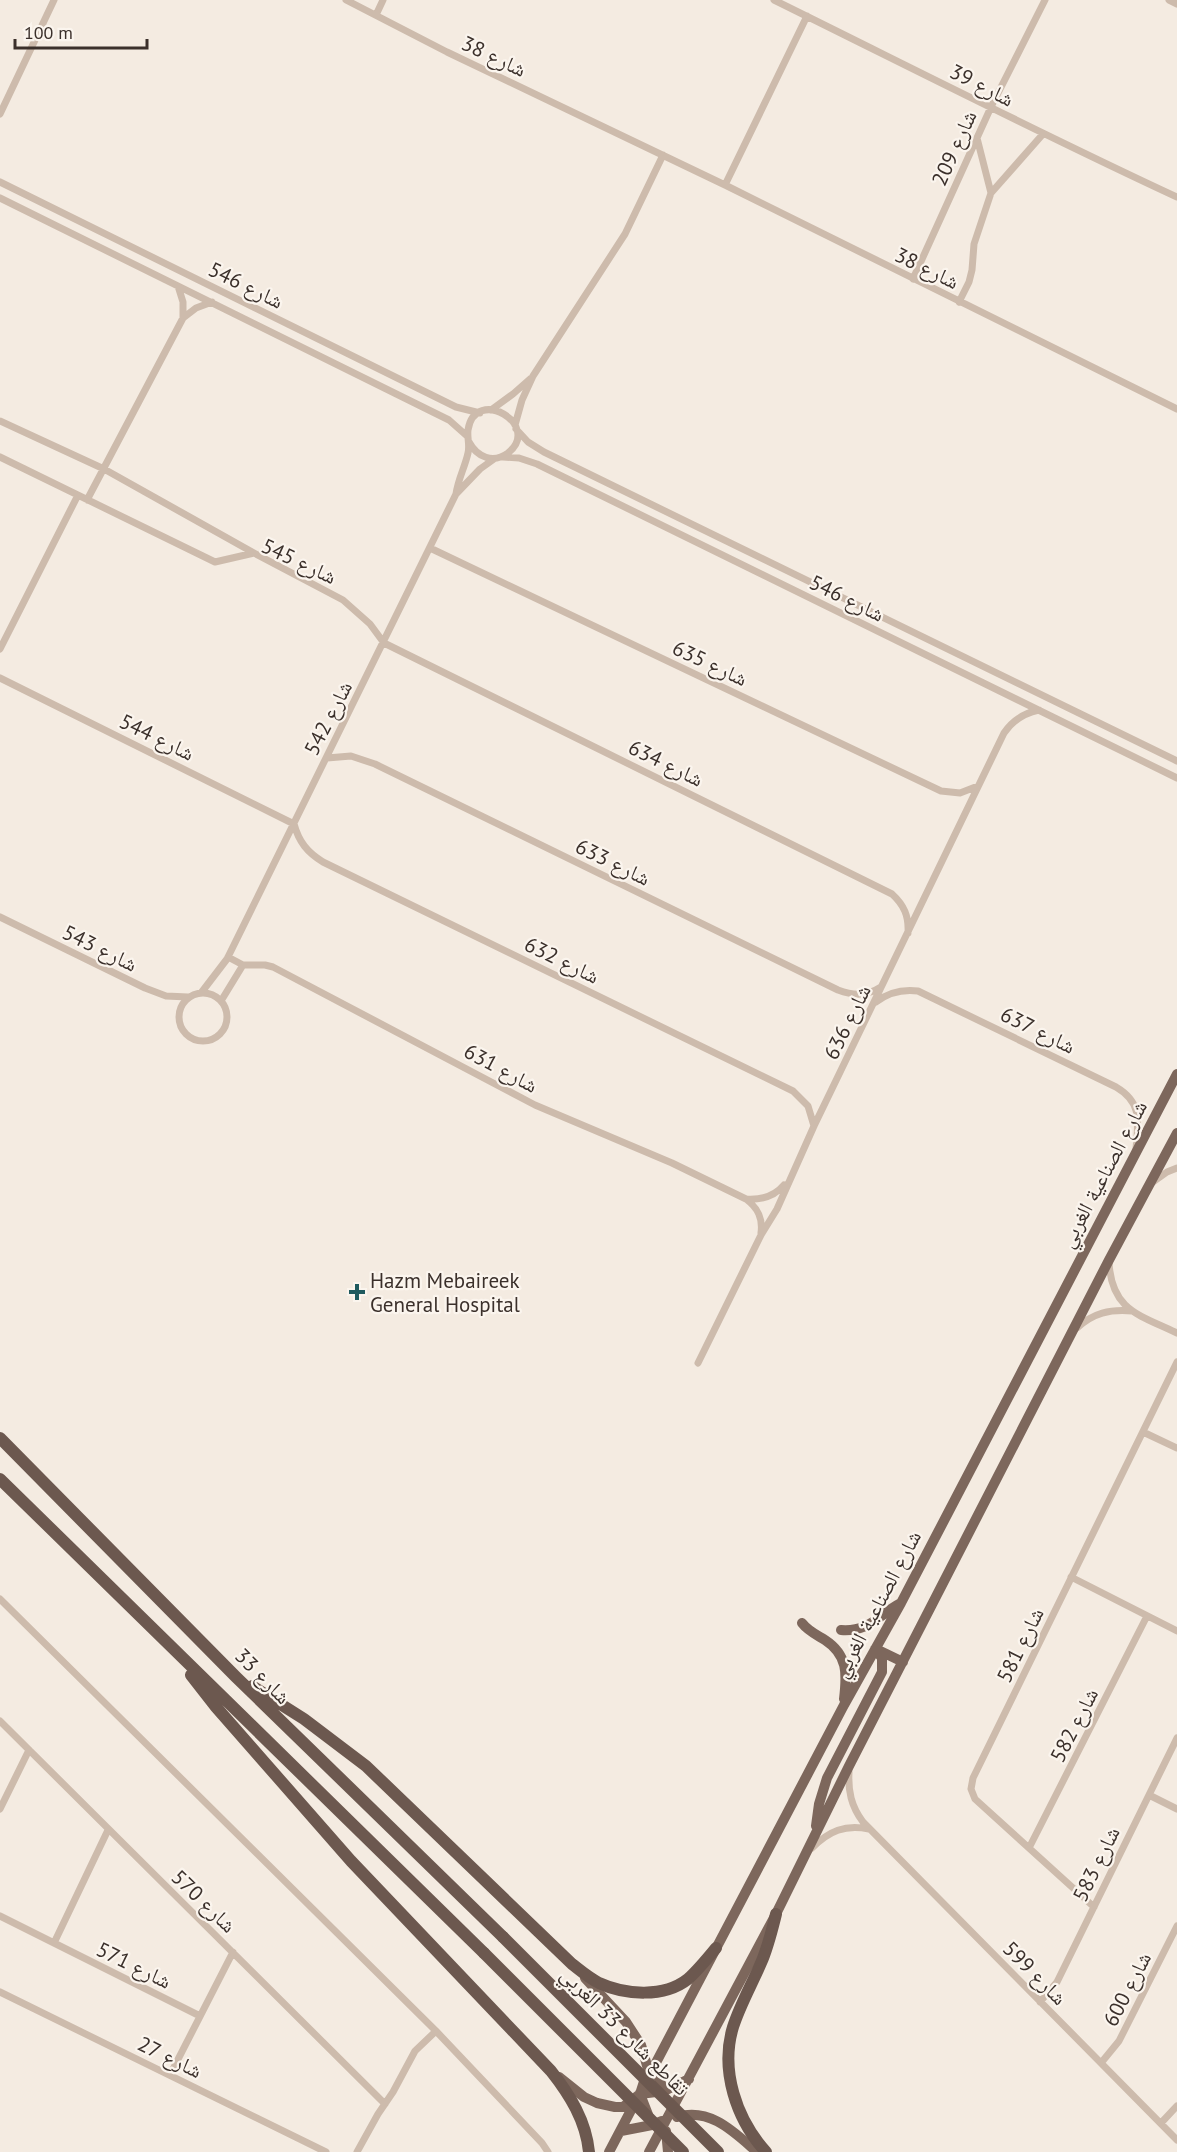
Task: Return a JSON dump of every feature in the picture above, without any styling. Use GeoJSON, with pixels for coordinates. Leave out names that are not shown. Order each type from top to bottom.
{"type":"FeatureCollection","features":[{"type":"Feature","properties":{"kind":"highway","name":"شارع 33"},"geometry":{"type":"LineString","coordinates":[[0,1438],[236,1677],[503,1937]]}},
{"type":"Feature","properties":{"kind":"highway","name":"شارع 33"},"geometry":{"type":"LineString","coordinates":[[0,1479],[484,1953],[683,2152]]}},
{"type":"Feature","properties":{"kind":"highway"},"geometry":{"type":"LineString","coordinates":[[177,1653],[216,1707],[337,1845],[551,2071],[580,2116],[589,2152]]}},
{"type":"Feature","properties":{"kind":"highway"},"geometry":{"type":"LineString","coordinates":[[236,1677],[304,1719],[366,1766],[572,1964],[590,1978],[609,1987],[631,1992],[653,1992],[674,1987],[686,1980],[716,1948]]}},
{"type":"Feature","properties":{"kind":"highway"},"geometry":{"type":"LineString","coordinates":[[766,2152],[751,2134],[739,2111],[732,2087],[729,2056],[734,2026],[765,1952],[776,1914]]}},
{"type":"Feature","properties":{"kind":"highway","name":"تقاطع شارع 33 الغربي"},"geometry":{"type":"LineString","coordinates":[[503,1937],[718,2152]]}},
{"type":"Feature","properties":{"kind":"main road","name":"شارع الصناعية الغربي"},"geometry":{"type":"LineString","coordinates":[[609,2152],[844,1705],[901,1603],[1177,1074]]}},
{"type":"Feature","properties":{"kind":"main road"},"geometry":{"type":"LineString","coordinates":[[651,2148],[776,1914],[849,1766],[1109,1260],[1177,1133]]}},
{"type":"Feature","properties":{"kind":"main road"},"geometry":{"type":"LineString","coordinates":[[841,1630],[854,1630],[866,1626],[901,1603]]}},
{"type":"Feature","properties":{"kind":"main road"},"geometry":{"type":"LineString","coordinates":[[802,1623],[807,1629],[833,1646],[842,1656],[847,1676],[844,1705]]}},
{"type":"Feature","properties":{"kind":"main road"},"geometry":{"type":"LineString","coordinates":[[873,1653],[901,1666]]}},
{"type":"Feature","properties":{"kind":"main road"},"geometry":{"type":"LineString","coordinates":[[815,1834],[819,1804],[827,1778],[882,1672],[883,1663],[880,1653],[873,1653]]}},
{"type":"Feature","properties":{"kind":"main road"},"geometry":{"type":"LineString","coordinates":[[883,1663],[901,1666]]}},
{"type":"Feature","properties":{"kind":"main road"},"geometry":{"type":"LineString","coordinates":[[572,1964],[619,2014],[638,2039],[648,2069],[640,2094],[652,2125],[651,2148]]}},
{"type":"Feature","properties":{"kind":"main road"},"geometry":{"type":"LineString","coordinates":[[654,2066],[664,2091],[668,2152]]}},
{"type":"Feature","properties":{"kind":"main road"},"geometry":{"type":"LineString","coordinates":[[551,2071],[584,2097],[604,2105],[623,2107],[640,2094],[664,2091],[689,2079]]}},
{"type":"Feature","properties":{"kind":"main road"},"geometry":{"type":"LineString","coordinates":[[621,2131],[652,2125],[681,2115],[707,2117],[729,2127],[757,2152]]}},
{"type":"Feature","properties":{"kind":"street"},"geometry":{"type":"LineString","coordinates":[[0,114],[54,0]]}},
{"type":"Feature","properties":{"kind":"street","name":"شارع 38"},"geometry":{"type":"LineString","coordinates":[[346,0],[447,52],[663,155],[1177,409]]}},
{"type":"Feature","properties":{"kind":"street"},"geometry":{"type":"LineString","coordinates":[[376,15],[383,0]]}},
{"type":"Feature","properties":{"kind":"street","name":"شارع 39"},"geometry":{"type":"LineString","coordinates":[[774,0],[991,106],[1043,134],[1177,197]]}},
{"type":"Feature","properties":{"kind":"street","name":"شارع 209"},"geometry":{"type":"LineString","coordinates":[[913,279],[991,106],[1045,0]]}},
{"type":"Feature","properties":{"kind":"street"},"geometry":{"type":"LineString","coordinates":[[1169,0],[1177,4]]}},
{"type":"Feature","properties":{"kind":"street"},"geometry":{"type":"LineString","coordinates":[[724,185],[807,16]]}},
{"type":"Feature","properties":{"kind":"street"},"geometry":{"type":"LineString","coordinates":[[959,302],[969,282],[974,244],[991,194],[1043,134]]}},
{"type":"Feature","properties":{"kind":"street"},"geometry":{"type":"LineString","coordinates":[[976,138],[991,194]]}},
{"type":"Feature","properties":{"kind":"street"},"geometry":{"type":"LineString","coordinates":[[534,376],[491,410],[480,413],[472,421],[469,439],[480,455],[498,458],[507,454],[515,443],[515,427],[522,400],[534,376],[625,234],[663,155]]}},
{"type":"Feature","properties":{"kind":"street","name":"شارع 546"},"geometry":{"type":"LineString","coordinates":[[0,182],[456,407],[480,413]]}},
{"type":"Feature","properties":{"kind":"street","name":"شارع 546"},"geometry":{"type":"LineString","coordinates":[[0,198],[449,420],[463,430],[469,439]]}},
{"type":"Feature","properties":{"kind":"street"},"geometry":{"type":"LineString","coordinates":[[178,286],[183,302],[183,318]]}},
{"type":"Feature","properties":{"kind":"street"},"geometry":{"type":"LineString","coordinates":[[87,500],[183,318],[196,308],[212,303]]}},
{"type":"Feature","properties":{"kind":"street"},"geometry":{"type":"LineString","coordinates":[[491,410],[508,415],[515,427]]}},
{"type":"Feature","properties":{"kind":"street"},"geometry":{"type":"LineString","coordinates":[[0,421],[104,469],[254,553]]}},
{"type":"Feature","properties":{"kind":"street","name":"شارع 546"},"geometry":{"type":"LineString","coordinates":[[515,427],[528,442],[544,452],[1177,761]]}},
{"type":"Feature","properties":{"kind":"street","name":"شارع 542"},"geometry":{"type":"LineString","coordinates":[[201,993],[228,957],[430,548],[456,494],[460,475],[467,459],[469,439]]}},
{"type":"Feature","properties":{"kind":"street","name":"شارع 545"},"geometry":{"type":"LineString","coordinates":[[0,457],[215,562],[254,553],[343,600],[370,624],[384,643]]}},
{"type":"Feature","properties":{"kind":"street","name":"شارع 546"},"geometry":{"type":"LineString","coordinates":[[498,458],[519,458],[537,464],[1177,778]]}},
{"type":"Feature","properties":{"kind":"street","name":"شارع 542"},"geometry":{"type":"LineString","coordinates":[[456,494],[480,469],[498,458]]}},
{"type":"Feature","properties":{"kind":"street"},"geometry":{"type":"LineString","coordinates":[[0,649],[78,495]]}},
{"type":"Feature","properties":{"kind":"street","name":"شارع 635"},"geometry":{"type":"LineString","coordinates":[[430,548],[941,791],[960,793],[978,786]]}},
{"type":"Feature","properties":{"kind":"street","name":"شارع 634"},"geometry":{"type":"LineString","coordinates":[[384,643],[885,889],[904,907],[908,933]]}},
{"type":"Feature","properties":{"kind":"street","name":"شارع 544"},"geometry":{"type":"LineString","coordinates":[[0,688],[2,679],[294,824]]}},
{"type":"Feature","properties":{"kind":"street","name":"شارع 636"},"geometry":{"type":"LineString","coordinates":[[698,1363],[761,1235],[777,1209],[788,1180],[1009,726],[1023,715],[1039,710]]}},
{"type":"Feature","properties":{"kind":"street","name":"شارع 633"},"geometry":{"type":"LineString","coordinates":[[327,758],[351,756],[375,764],[838,990],[857,995],[875,991],[883,985]]}},
{"type":"Feature","properties":{"kind":"street","name":"شارع 632"},"geometry":{"type":"LineString","coordinates":[[294,824],[304,847],[323,862],[793,1091],[808,1106],[814,1126]]}},
{"type":"Feature","properties":{"kind":"street","name":"شارع 543"},"geometry":{"type":"LineString","coordinates":[[0,917],[146,988],[166,996],[188,997]]}},
{"type":"Feature","properties":{"kind":"street"},"geometry":{"type":"LineString","coordinates":[[221,1001],[243,964],[228,957]]}},
{"type":"Feature","properties":{"kind":"street","name":"شارع 631"},"geometry":{"type":"LineString","coordinates":[[243,964],[273,967],[535,1105],[672,1163],[746,1199]]}},
{"type":"Feature","properties":{"kind":"street","name":"شارع 637"},"geometry":{"type":"LineString","coordinates":[[874,1004],[894,991],[918,991],[1116,1086],[1125,1092],[1137,1110],[1135,1155]]}},
{"type":"Feature","properties":{"kind":"street"},"geometry":{"type":"LineString","coordinates":[[201,993],[209,994],[221,1001],[226,1010],[224,1030],[213,1040],[199,1041],[186,1035],[179,1023],[180,1009],[188,997],[201,993]]}},
{"type":"Feature","properties":{"kind":"street"},"geometry":{"type":"LineString","coordinates":[[1147,1188],[1167,1172],[1177,1168]]}},
{"type":"Feature","properties":{"kind":"street"},"geometry":{"type":"LineString","coordinates":[[746,1199],[759,1200],[770,1196],[781,1190],[788,1180]]}},
{"type":"Feature","properties":{"kind":"street"},"geometry":{"type":"LineString","coordinates":[[746,1199],[760,1214],[761,1235]]}},
{"type":"Feature","properties":{"kind":"street"},"geometry":{"type":"LineString","coordinates":[[1109,1260],[1112,1284],[1116,1294],[1132,1311],[1177,1333]]}},
{"type":"Feature","properties":{"kind":"street"},"geometry":{"type":"LineString","coordinates":[[1072,1332],[1083,1322],[1106,1311],[1132,1311]]}},
{"type":"Feature","properties":{"kind":"street","name":"شارع 581"},"geometry":{"type":"LineString","coordinates":[[1094,1908],[975,1799],[971,1789],[973,1778],[1177,1362]]}},
{"type":"Feature","properties":{"kind":"street"},"geometry":{"type":"LineString","coordinates":[[1143,1432],[1177,1448]]}},
{"type":"Feature","properties":{"kind":"street"},"geometry":{"type":"LineString","coordinates":[[1071,1577],[1177,1631]]}},
{"type":"Feature","properties":{"kind":"street"},"geometry":{"type":"LineString","coordinates":[[0,1599],[436,2031],[548,2152]]}},
{"type":"Feature","properties":{"kind":"street","name":"شارع 582"},"geometry":{"type":"LineString","coordinates":[[1029,1848],[1148,1616]]}},
{"type":"Feature","properties":{"kind":"street","name":"شارع 570"},"geometry":{"type":"LineString","coordinates":[[0,1721],[385,2104]]}},
{"type":"Feature","properties":{"kind":"street","name":"شارع 583"},"geometry":{"type":"LineString","coordinates":[[1040,2002],[1057,1982],[1177,1737]]}},
{"type":"Feature","properties":{"kind":"street"},"geometry":{"type":"LineString","coordinates":[[0,1809],[29,1750]]}},
{"type":"Feature","properties":{"kind":"street","name":"شارع 599"},"geometry":{"type":"LineString","coordinates":[[849,1766],[850,1797],[853,1807],[870,1829],[1177,2140]]}},
{"type":"Feature","properties":{"kind":"street"},"geometry":{"type":"LineString","coordinates":[[1149,1795],[1177,1809]]}},
{"type":"Feature","properties":{"kind":"street"},"geometry":{"type":"LineString","coordinates":[[806,1854],[820,1840],[836,1830],[852,1826],[870,1829]]}},
{"type":"Feature","properties":{"kind":"street"},"geometry":{"type":"LineString","coordinates":[[54,1943],[108,1830]]}},
{"type":"Feature","properties":{"kind":"street","name":"شارع 571"},"geometry":{"type":"LineString","coordinates":[[0,1916],[200,2016]]}},
{"type":"Feature","properties":{"kind":"street","name":"شارع 600"},"geometry":{"type":"LineString","coordinates":[[1101,2063],[1119,2041],[1177,1926]]}},
{"type":"Feature","properties":{"kind":"street"},"geometry":{"type":"LineString","coordinates":[[170,2075],[232,1952]]}},
{"type":"Feature","properties":{"kind":"street","name":"شارع 27"},"geometry":{"type":"LineString","coordinates":[[0,1992],[326,2152]]}},
{"type":"Feature","properties":{"kind":"street"},"geometry":{"type":"LineString","coordinates":[[357,2152],[415,2051],[436,2031]]}},
{"type":"Feature","properties":{"kind":"street"},"geometry":{"type":"LineString","coordinates":[[1161,2123],[1177,2106]]}},
{"type":"Feature","properties":{"kind":"place","name":"Hazm Mebaireek General Hospital"},"geometry":{"type":"Point","coordinates":[357,1292]}}]}
